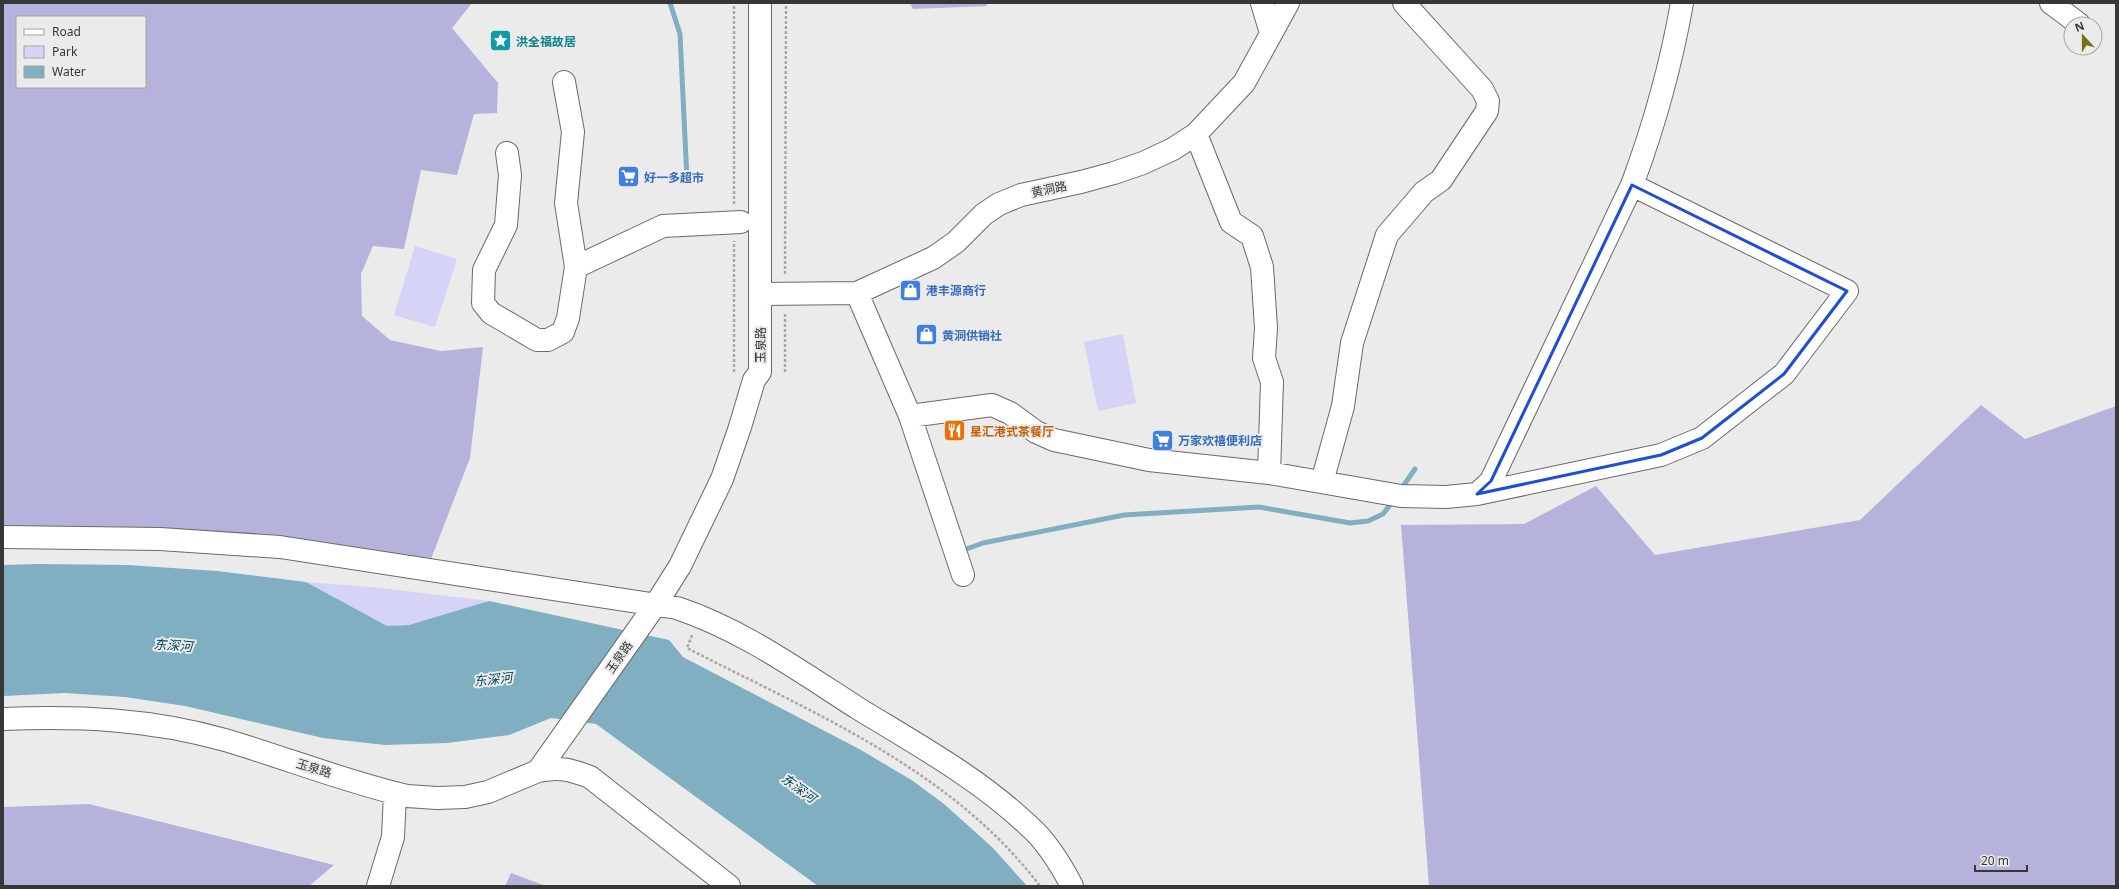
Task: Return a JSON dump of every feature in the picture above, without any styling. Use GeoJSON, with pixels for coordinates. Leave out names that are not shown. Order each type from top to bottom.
{"type":"FeatureCollection","features":[{"type":"Feature","properties":{"kind":"street","name":"玉泉路"},"geometry":{"type":"LineString","coordinates":[[3,719],[63,716],[103,718],[181,730],[224,740],[395,793],[437,798],[464,797],[488,792],[538,771],[656,604],[680,566],[722,479],[754,380],[760,372],[760,3]]}},
{"type":"Feature","properties":{"kind":"street"},"geometry":{"type":"LineString","coordinates":[[1262,3],[1271,33]]}},
{"type":"Feature","properties":{"kind":"street","name":"黄洞路"},"geometry":{"type":"LineString","coordinates":[[760,294],[857,293],[934,258],[956,242],[984,214],[999,204],[1021,195],[1081,182],[1143,163],[1173,149],[1196,134],[1244,83],[1288,3]]}},
{"type":"Feature","properties":{"kind":"street"},"geometry":{"type":"LineString","coordinates":[[1322,482],[1343,406],[1352,343],[1387,235],[1424,192],[1441,180],[1487,111],[1488,101],[1482,89],[1404,3]]}},
{"type":"Feature","properties":{"kind":"street"},"geometry":{"type":"LineString","coordinates":[[1477,494],[1491,481],[1632,185],[1645,150],[1673,52],[1682,3]]}},
{"type":"Feature","properties":{"kind":"street"},"geometry":{"type":"LineString","coordinates":[[2051,3],[2068,16]]}},
{"type":"Feature","properties":{"kind":"street"},"geometry":{"type":"LineString","coordinates":[[507,153],[510,176],[506,225],[484,270],[483,303],[491,313],[536,340],[548,340],[563,332],[568,318],[576,267],[566,203],[573,132],[564,82]]}},
{"type":"Feature","properties":{"kind":"street"},"geometry":{"type":"LineString","coordinates":[[1196,134],[1231,222],[1252,236],[1262,267],[1266,328],[1264,358],[1272,382],[1269,473]]}},
{"type":"Feature","properties":{"kind":"street"},"geometry":{"type":"LineString","coordinates":[[910,416],[992,406],[1010,413],[1036,432],[1054,440],[1149,460],[1269,473],[1401,496],[1446,497],[1477,494],[1661,455],[1702,438],[1784,374],[1847,291],[1632,185]]}},
{"type":"Feature","properties":{"kind":"street"},"geometry":{"type":"LineString","coordinates":[[576,267],[663,226],[736,222]]}},
{"type":"Feature","properties":{"kind":"street"},"geometry":{"type":"LineString","coordinates":[[857,293],[910,416],[952,545],[963,574]]}},
{"type":"Feature","properties":{"kind":"street"},"geometry":{"type":"LineString","coordinates":[[3,537],[167,540],[280,547],[677,608],[731,631],[952,766],[996,798],[1031,827],[1057,859],[1072,886]]}},
{"type":"Feature","properties":{"kind":"street"},"geometry":{"type":"LineString","coordinates":[[538,771],[559,767],[574,770],[590,777],[729,886]]}},
{"type":"Feature","properties":{"kind":"street"},"geometry":{"type":"LineString","coordinates":[[378,886],[393,838],[395,793]]}},
{"type":"Feature","properties":{"kind":"path"},"geometry":{"type":"LineString","coordinates":[[734,3],[736,222],[734,372]]}},
{"type":"Feature","properties":{"kind":"path"},"geometry":{"type":"LineString","coordinates":[[786,3],[786,278]]}},
{"type":"Feature","properties":{"kind":"path"},"geometry":{"type":"LineString","coordinates":[[785,309],[785,372]]}},
{"type":"Feature","properties":{"kind":"path"},"geometry":{"type":"LineString","coordinates":[[695,628],[688,648],[866,741],[919,772],[950,796],[1001,841],[1040,886]]}},
{"type":"Feature","properties":{"kind":"highlighted area"},"geometry":{"type":"Polygon","coordinates":[[[1632,185],[1847,291],[1784,374],[1702,438],[1661,455],[1477,494],[1491,481],[1632,185]]]}},
{"type":"Feature","properties":{"kind":"green space"},"geometry":{"type":"Polygon","coordinates":[[[415,246],[457,259],[435,327],[394,315],[415,246]]]}},
{"type":"Feature","properties":{"kind":"green space"},"geometry":{"type":"Polygon","coordinates":[[[1123,334],[1136,403],[1098,411],[1084,342],[1123,334]]]}},
{"type":"Feature","properties":{"kind":"green space"},"geometry":{"type":"Polygon","coordinates":[[[306,582],[372,587],[489,601],[409,625],[387,626],[306,582]]]}},
{"type":"Feature","properties":{"kind":"shaded area"},"geometry":{"type":"Polygon","coordinates":[[[3,3],[472,3],[452,28],[498,83],[497,113],[474,114],[457,175],[421,170],[404,249],[373,246],[361,274],[362,316],[390,340],[441,351],[483,347],[470,458],[431,559],[169,536],[3,533],[3,3]]]}},
{"type":"Feature","properties":{"kind":"shaded area"},"geometry":{"type":"Polygon","coordinates":[[[910,3],[987,3],[987,6],[913,9],[910,3]]]}},
{"type":"Feature","properties":{"kind":"shaded area"},"geometry":{"type":"Polygon","coordinates":[[[1981,405],[2025,439],[2116,406],[2116,886],[1429,886],[1401,525],[1524,524],[1596,486],[1655,555],[1860,520],[1981,405]]]}},
{"type":"Feature","properties":{"kind":"shaded area"},"geometry":{"type":"Polygon","coordinates":[[[89,804],[334,865],[309,886],[3,886],[3,807],[89,804]]]}},
{"type":"Feature","properties":{"kind":"shaded area"},"geometry":{"type":"Polygon","coordinates":[[[511,873],[546,886],[505,886],[511,873]]]}},
{"type":"Feature","properties":{"kind":"water","name":"东深河"},"geometry":{"type":"Polygon","coordinates":[[[3,565],[128,565],[217,571],[306,582],[387,626],[409,625],[489,601],[669,640],[683,657],[861,750],[913,781],[944,804],[993,848],[1027,886],[818,886],[596,724],[551,718],[509,735],[447,743],[385,745],[323,738],[185,706],[125,697],[65,693],[3,696],[3,565]]]}},
{"type":"Feature","properties":{"kind":"waterway"},"geometry":{"type":"LineString","coordinates":[[670,3],[680,34],[687,180]]}},
{"type":"Feature","properties":{"kind":"waterway"},"geometry":{"type":"LineString","coordinates":[[1401,489],[1415,469]]}},
{"type":"Feature","properties":{"kind":"waterway"},"geometry":{"type":"LineString","coordinates":[[961,551],[983,543],[1124,515],[1259,507],[1350,523],[1368,521],[1383,514],[1393,501]]}},
{"type":"Feature","properties":{"kind":"place","name":"洪全福故居"},"geometry":{"type":"Point","coordinates":[501,41]}},
{"type":"Feature","properties":{"kind":"place","name":"好一多超市"},"geometry":{"type":"Point","coordinates":[629,177]}},
{"type":"Feature","properties":{"kind":"place","name":"港丰源商行"},"geometry":{"type":"Point","coordinates":[910,290]}},
{"type":"Feature","properties":{"kind":"place","name":"黄洞供销社"},"geometry":{"type":"Point","coordinates":[926,335]}},
{"type":"Feature","properties":{"kind":"place","name":"星汇港式茶餐厅"},"geometry":{"type":"Point","coordinates":[955,431]}},
{"type":"Feature","properties":{"kind":"place","name":"万家欢禧便利店"},"geometry":{"type":"Point","coordinates":[1162,440]}}]}
